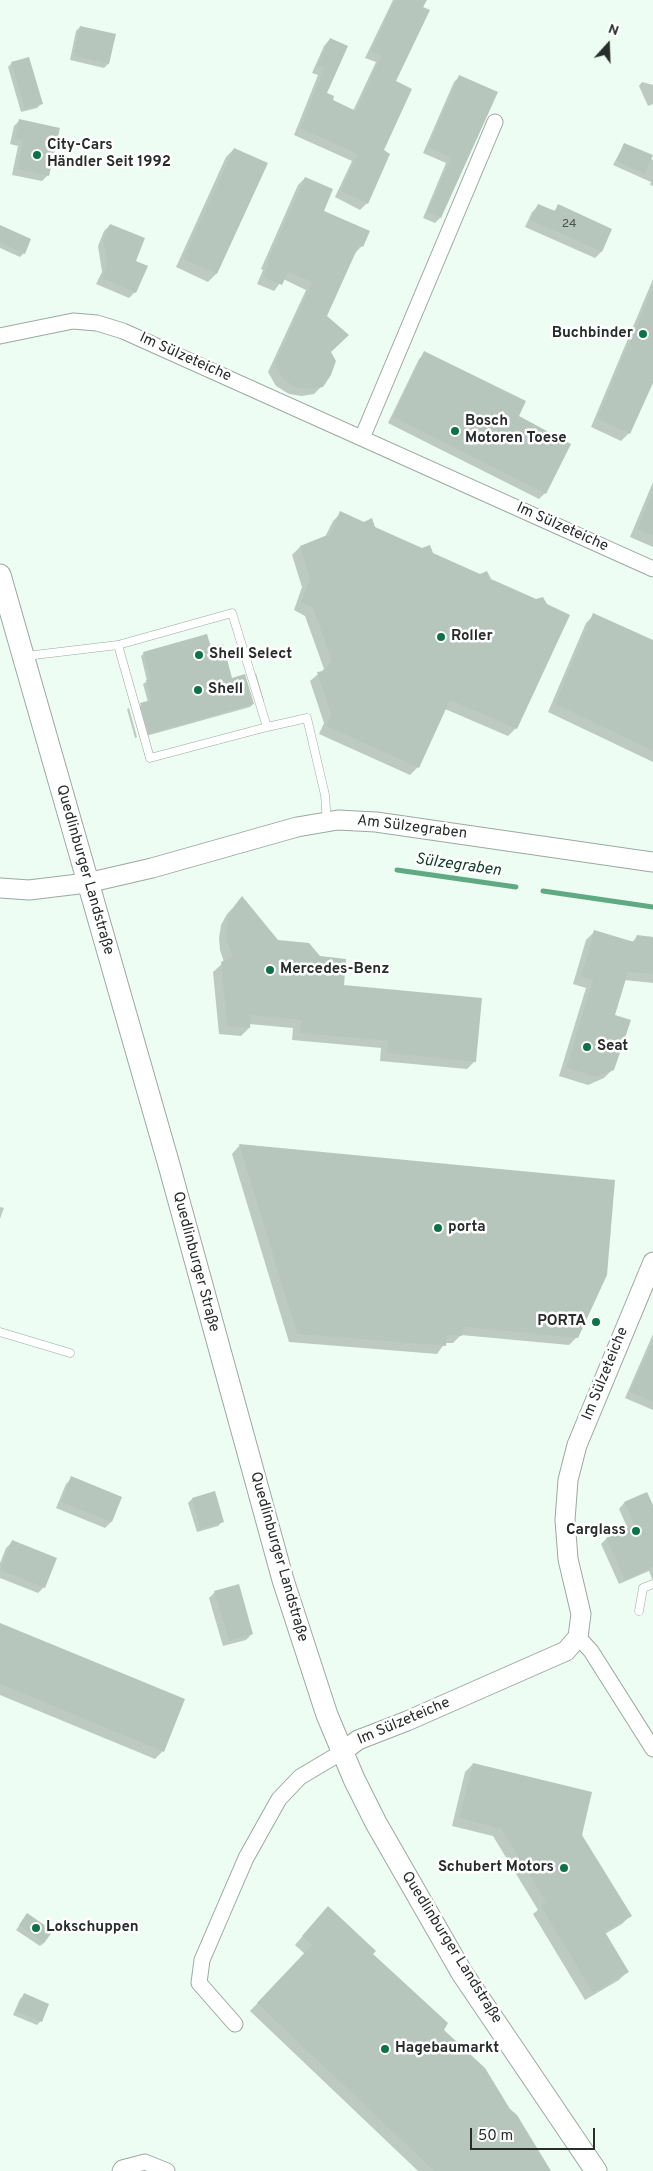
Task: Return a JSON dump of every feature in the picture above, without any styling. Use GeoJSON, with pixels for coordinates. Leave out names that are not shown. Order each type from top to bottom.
{"type":"FeatureCollection","features":[{"type":"Feature","properties":{"kind":"main road","name":"Quedlinburger Landstraße"},"geometry":{"type":"LineString","coordinates":[[0,575],[169,1165]]}},
{"type":"Feature","properties":{"kind":"main road","name":"Quedlinburger Straße"},"geometry":{"type":"LineString","coordinates":[[169,1165],[222,1360]]}},
{"type":"Feature","properties":{"kind":"main road","name":"Quedlinburger Landstraße"},"geometry":{"type":"LineString","coordinates":[[222,1360],[286,1590],[320,1694],[342,1752],[376,1823],[462,1973],[596,2171]]}},
{"type":"Feature","properties":{"kind":"street"},"geometry":{"type":"LineString","coordinates":[[362,438],[495,122]]}},
{"type":"Feature","properties":{"kind":"street","name":"Im Sülzeteiche"},"geometry":{"type":"LineString","coordinates":[[0,336],[73,321],[103,324],[149,341],[653,570]]}},
{"type":"Feature","properties":{"kind":"street","name":"Am Sülzegraben"},"geometry":{"type":"LineString","coordinates":[[0,888],[29,890],[87,883],[152,868],[297,827],[350,820],[376,822],[653,862]]}},
{"type":"Feature","properties":{"kind":"street","name":"Im Sülzeteiche"},"geometry":{"type":"LineString","coordinates":[[234,2024],[199,1983],[202,1960],[246,1858],[278,1799],[300,1777],[342,1752],[358,1740],[407,1722],[566,1651],[578,1637],[580,1614],[568,1558],[568,1480],[583,1429],[653,1262]]}},
{"type":"Feature","properties":{"kind":"street"},"geometry":{"type":"LineString","coordinates":[[578,1637],[591,1651],[653,1749]]}},
{"type":"Feature","properties":{"kind":"street"},"geometry":{"type":"LineString","coordinates":[[120,2171],[122,2168],[145,2162],[167,2171]]}},
{"type":"Feature","properties":{"kind":"lane"},"geometry":{"type":"LineString","coordinates":[[23,656],[118,645],[232,613],[267,727]]}},
{"type":"Feature","properties":{"kind":"lane"},"geometry":{"type":"LineString","coordinates":[[118,645],[150,758],[307,718],[325,795],[327,822]]}},
{"type":"Feature","properties":{"kind":"lane"},"geometry":{"type":"LineString","coordinates":[[0,1332],[70,1353]]}},
{"type":"Feature","properties":{"kind":"lane"},"geometry":{"type":"LineString","coordinates":[[639,1611],[643,1588],[653,1584]]}},
{"type":"Feature","properties":{"kind":"building"},"geometry":{"type":"Polygon","coordinates":[[[395,0],[427,0],[423,7],[430,10],[396,81],[412,89],[384,150],[390,154],[368,204],[341,191],[357,154],[300,128],[324,68],[317,66],[330,38],[348,46],[327,93],[334,96],[333,100],[356,111],[381,56],[371,51],[395,0]]]}},
{"type":"Feature","properties":{"kind":"building"},"geometry":{"type":"Polygon","coordinates":[[[80,26],[116,34],[109,64],[73,56],[80,26]]]}},
{"type":"Feature","properties":{"kind":"building"},"geometry":{"type":"Polygon","coordinates":[[[29,57],[43,104],[25,109],[11,62],[29,57]]]}},
{"type":"Feature","properties":{"kind":"building"},"geometry":{"type":"Polygon","coordinates":[[[459,75],[498,92],[441,218],[427,212],[451,158],[428,147],[459,75]]]}},
{"type":"Feature","properties":{"kind":"building","name":"City-Cars Händler Seit 1992"},"geometry":{"type":"Polygon","coordinates":[[[19,119],[60,128],[49,176],[17,169],[23,140],[15,138],[19,119]]]}},
{"type":"Feature","properties":{"kind":"building"},"geometry":{"type":"Polygon","coordinates":[[[624,143],[653,155],[645,174],[616,161],[624,143]]]}},
{"type":"Feature","properties":{"kind":"building"},"geometry":{"type":"Polygon","coordinates":[[[234,148],[268,163],[217,274],[183,259],[234,148]]]}},
{"type":"Feature","properties":{"kind":"building"},"geometry":{"type":"Polygon","coordinates":[[[305,177],[333,189],[324,211],[370,231],[363,247],[359,245],[327,316],[349,335],[331,352],[336,361],[331,375],[323,387],[310,389],[296,388],[283,379],[275,364],[312,282],[288,272],[282,285],[263,277],[269,263],[267,262],[305,177]]]}},
{"type":"Feature","properties":{"kind":"building"},"geometry":{"type":"Polygon","coordinates":[[[538,204],[555,211],[558,204],[612,229],[602,252],[530,220],[538,204]]]}},
{"type":"Feature","properties":{"kind":"building"},"geometry":{"type":"Polygon","coordinates":[[[110,224],[145,238],[136,261],[148,266],[136,293],[102,278],[107,265],[103,239],[110,224]]]}},
{"type":"Feature","properties":{"kind":"building"},"geometry":{"type":"Polygon","coordinates":[[[0,225],[31,239],[25,254],[0,243],[0,225]]]}},
{"type":"Feature","properties":{"kind":"building","name":"Buchbinder"},"geometry":{"type":"Polygon","coordinates":[[[653,286],[653,383],[630,434],[597,419],[653,286]]]}},
{"type":"Feature","properties":{"kind":"building"},"geometry":{"type":"Polygon","coordinates":[[[424,351],[526,401],[519,416],[571,444],[546,494],[393,417],[424,351]]]}},
{"type":"Feature","properties":{"kind":"building"},"geometry":{"type":"Polygon","coordinates":[[[653,491],[653,536],[637,529],[653,491]]]}},
{"type":"Feature","properties":{"kind":"building","name":"Roller"},"geometry":{"type":"Polygon","coordinates":[[[340,511],[364,522],[372,518],[375,527],[422,548],[430,545],[433,553],[480,574],[487,571],[491,579],[536,599],[543,597],[547,604],[570,615],[517,729],[450,700],[419,768],[326,726],[331,714],[317,672],[324,671],[331,660],[313,608],[301,602],[310,579],[300,546],[330,534],[340,511]]]}},
{"type":"Feature","properties":{"kind":"building"},"geometry":{"type":"Polygon","coordinates":[[[593,613],[653,640],[653,751],[555,704],[593,613]]]}},
{"type":"Feature","properties":{"kind":"building"},"geometry":{"type":"Polygon","coordinates":[[[207,634],[211,647],[223,644],[232,678],[245,674],[254,704],[149,734],[140,703],[151,700],[146,680],[150,679],[143,652],[207,634]]]}},
{"type":"Feature","properties":{"kind":"building"},"geometry":{"type":"Polygon","coordinates":[[[242,896],[278,940],[309,943],[320,956],[346,959],[344,985],[482,998],[476,1062],[387,1053],[388,1041],[300,1033],[301,1020],[251,1015],[250,1028],[227,1026],[221,962],[233,956],[227,942],[226,929],[229,916],[242,896]]]}},
{"type":"Feature","properties":{"kind":"building"},"geometry":{"type":"Polygon","coordinates":[[[594,930],[634,942],[637,935],[653,937],[653,974],[628,972],[615,1015],[631,1020],[614,1070],[597,1077],[566,1068],[593,980],[581,977],[594,930]]]}},
{"type":"Feature","properties":{"kind":"building","name":"porta"},"geometry":{"type":"Polygon","coordinates":[[[239,1144],[615,1180],[607,1275],[578,1338],[464,1327],[462,1336],[447,1335],[446,1346],[297,1334],[239,1144]]]}},
{"type":"Feature","properties":{"kind":"building"},"geometry":{"type":"Polygon","coordinates":[[[653,1340],[653,1402],[630,1392],[653,1340]]]}},
{"type":"Feature","properties":{"kind":"building"},"geometry":{"type":"Polygon","coordinates":[[[71,1476],[122,1497],[112,1522],[61,1502],[71,1476]]]}},
{"type":"Feature","properties":{"kind":"building"},"geometry":{"type":"Polygon","coordinates":[[[215,1491],[224,1522],[200,1529],[192,1498],[215,1491]]]}},
{"type":"Feature","properties":{"kind":"building","name":"Carglass"},"geometry":{"type":"Polygon","coordinates":[[[647,1492],[653,1505],[653,1567],[625,1580],[606,1538],[634,1525],[624,1502],[647,1492]]]}},
{"type":"Feature","properties":{"kind":"building"},"geometry":{"type":"Polygon","coordinates":[[[12,1540],[57,1558],[45,1588],[0,1570],[12,1540]]]}},
{"type":"Feature","properties":{"kind":"building"},"geometry":{"type":"Polygon","coordinates":[[[239,1584],[253,1634],[229,1641],[214,1591],[239,1584]]]}},
{"type":"Feature","properties":{"kind":"building"},"geometry":{"type":"Polygon","coordinates":[[[0,1623],[185,1699],[164,1752],[0,1684],[0,1623]]]}},
{"type":"Feature","properties":{"kind":"building","name":"Schubert Motors"},"geometry":{"type":"Polygon","coordinates":[[[473,1763],[592,1792],[582,1835],[632,1916],[605,1932],[629,1972],[593,1993],[540,1905],[546,1902],[501,1829],[459,1818],[473,1763]]]}},
{"type":"Feature","properties":{"kind":"building","name":"Hagebaumarkt"},"geometry":{"type":"Polygon","coordinates":[[[328,1906],[376,1951],[373,1954],[448,2023],[444,2030],[485,2068],[510,2109],[517,2115],[551,2171],[434,2171],[257,2003],[312,1945],[302,1936],[328,1906]]]}},
{"type":"Feature","properties":{"kind":"building","name":"Lokschuppen"},"geometry":{"type":"Polygon","coordinates":[[[27,1913],[53,1931],[44,1943],[19,1925],[27,1913]]]}},
{"type":"Feature","properties":{"kind":"building"},"geometry":{"type":"Polygon","coordinates":[[[24,1993],[49,2004],[42,2022],[16,2011],[24,1993]]]}},
{"type":"Feature","properties":{"kind":"waterway","name":"Sülzegraben"},"geometry":{"type":"LineString","coordinates":[[397,870],[516,887]]}},
{"type":"Feature","properties":{"kind":"waterway","name":"Sülzegraben"},"geometry":{"type":"LineString","coordinates":[[543,891],[653,907]]}},
{"type":"Feature","properties":{"kind":"place","name":"City-Cars Händler Seit 1992"},"geometry":{"type":"Point","coordinates":[37,155]}},
{"type":"Feature","properties":{"kind":"place","name":"Buchbinder"},"geometry":{"type":"Point","coordinates":[643,334]}},
{"type":"Feature","properties":{"kind":"place","name":"Bosch Motoren Toese"},"geometry":{"type":"Point","coordinates":[455,431]}},
{"type":"Feature","properties":{"kind":"place","name":"Roller"},"geometry":{"type":"Point","coordinates":[441,637]}},
{"type":"Feature","properties":{"kind":"place","name":"Shell Select"},"geometry":{"type":"Point","coordinates":[199,655]}},
{"type":"Feature","properties":{"kind":"place","name":"Shell"},"geometry":{"type":"Point","coordinates":[198,690]}},
{"type":"Feature","properties":{"kind":"place","name":"Mercedes-Benz"},"geometry":{"type":"Point","coordinates":[270,970]}},
{"type":"Feature","properties":{"kind":"place","name":"Seat"},"geometry":{"type":"Point","coordinates":[587,1047]}},
{"type":"Feature","properties":{"kind":"place","name":"porta"},"geometry":{"type":"Point","coordinates":[438,1228]}},
{"type":"Feature","properties":{"kind":"place","name":"PORTA"},"geometry":{"type":"Point","coordinates":[596,1322]}},
{"type":"Feature","properties":{"kind":"place","name":"Carglass"},"geometry":{"type":"Point","coordinates":[636,1531]}},
{"type":"Feature","properties":{"kind":"place","name":"Schubert Motors"},"geometry":{"type":"Point","coordinates":[564,1868]}},
{"type":"Feature","properties":{"kind":"place","name":"Lokschuppen"},"geometry":{"type":"Point","coordinates":[36,1928]}},
{"type":"Feature","properties":{"kind":"place","name":"Hagebaumarkt"},"geometry":{"type":"Point","coordinates":[385,2049]}}]}
